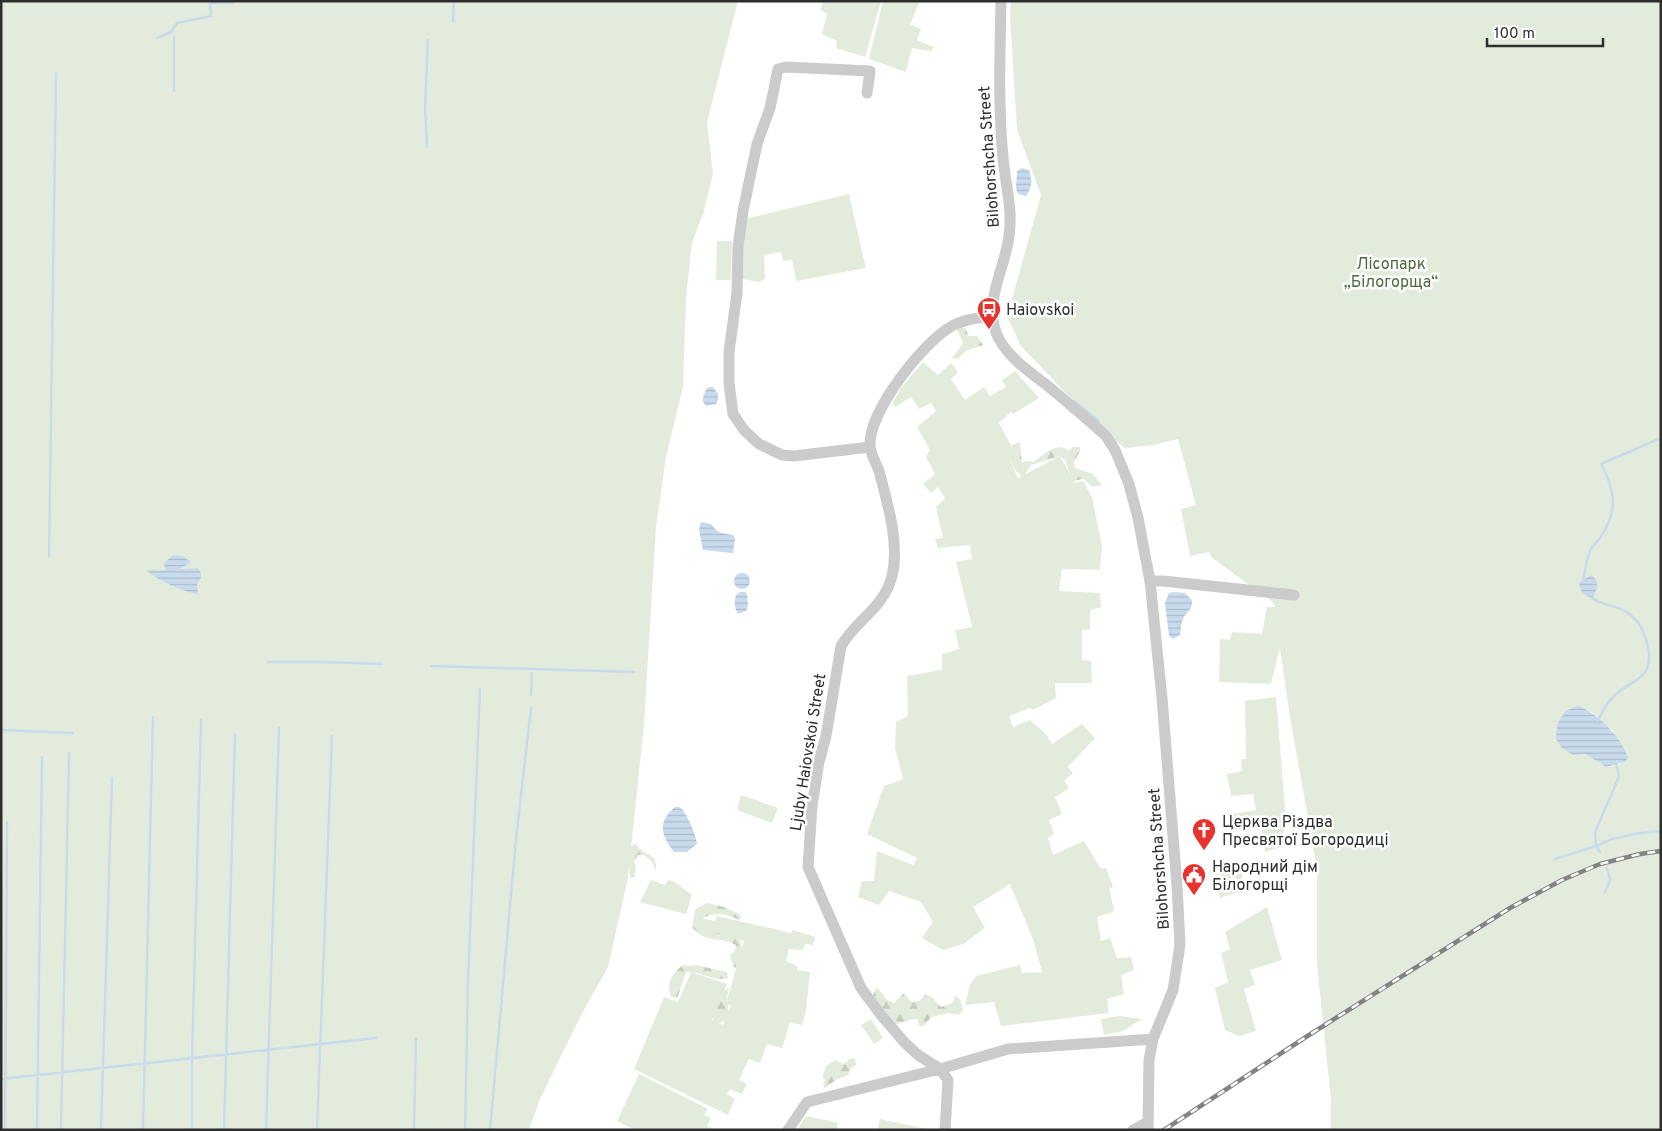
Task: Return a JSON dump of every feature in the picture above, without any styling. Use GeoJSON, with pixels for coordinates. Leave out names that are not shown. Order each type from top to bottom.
{"type":"FeatureCollection","features":[{"type":"Feature","properties":{"kind":"street","name":"Bilohorshcha Street"},"geometry":{"type":"LineString","coordinates":[[1001,1],[1000,120],[1010,213],[1005,260],[993,296],[993,316],[999,339],[1018,361],[1106,436],[1115,450],[1129,484],[1138,518],[1150,581],[1162,698],[1180,945],[1173,990],[1153,1039],[1149,1060],[1148,1126]]}},
{"type":"Feature","properties":{"kind":"street"},"geometry":{"type":"LineString","coordinates":[[867,93],[870,71],[786,67],[778,69],[770,108],[757,144],[738,247],[737,293],[729,352],[729,384],[733,414],[744,430],[759,444],[782,455],[794,456],[870,446],[875,425],[886,398],[899,379],[932,341],[952,326],[965,320],[993,316]]}},
{"type":"Feature","properties":{"kind":"street","name":"Ljuby Haiovskoi Street"},"geometry":{"type":"LineString","coordinates":[[870,446],[877,465],[888,509],[894,550],[892,576],[879,603],[847,636],[841,646],[812,806],[808,867],[861,988],[905,1043],[918,1055],[940,1069]]}},
{"type":"Feature","properties":{"kind":"street"},"geometry":{"type":"LineString","coordinates":[[1150,581],[1294,595]]}},
{"type":"Feature","properties":{"kind":"street"},"geometry":{"type":"LineString","coordinates":[[788,1130],[808,1102],[940,1069],[1008,1049],[1153,1039]]}},
{"type":"Feature","properties":{"kind":"street"},"geometry":{"type":"LineString","coordinates":[[940,1069],[948,1080],[945,1130]]}},
{"type":"Feature","properties":{"kind":"street"},"geometry":{"type":"LineString","coordinates":[[1133,1130],[1148,1126]]}},
{"type":"Feature","properties":{"kind":"green space"},"geometry":{"type":"Polygon","coordinates":[[[1,1],[738,1],[707,122],[713,173],[704,211],[692,243],[686,297],[683,387],[666,457],[656,527],[644,724],[628,878],[608,967],[580,1017],[540,1099],[529,1130],[1,1130],[1,1]]]}},
{"type":"Feature","properties":{"kind":"green space"},"geometry":{"type":"Polygon","coordinates":[[[824,1],[881,1],[865,57],[836,48],[837,41],[822,34],[827,14],[820,9],[824,1]]]}},
{"type":"Feature","properties":{"kind":"green space"},"geometry":{"type":"Polygon","coordinates":[[[883,1],[920,1],[910,24],[921,29],[917,40],[934,47],[931,51],[912,48],[906,72],[869,59],[883,1]]]}},
{"type":"Feature","properties":{"kind":"green space","name":"Лісопарк „Білогорща“"},"geometry":{"type":"Polygon","coordinates":[[[1011,1],[1661,1],[1661,1130],[1331,1130],[1331,1100],[1317,964],[1317,869],[1290,717],[1280,648],[1271,684],[1219,682],[1220,639],[1230,640],[1232,632],[1262,634],[1267,607],[1275,607],[1274,603],[1211,557],[1209,552],[1190,556],[1181,509],[1196,505],[1178,439],[1154,445],[1125,448],[1097,426],[1021,346],[1007,317],[1041,195],[1017,130],[1010,17],[1011,1]],[[1590,711],[1585,754],[1606,767],[1621,764],[1614,732],[1590,711]]]}},
{"type":"Feature","properties":{"kind":"green space"},"geometry":{"type":"Polygon","coordinates":[[[849,194],[866,268],[796,281],[792,260],[783,261],[781,252],[764,255],[765,279],[759,282],[742,279],[745,219],[849,194]]]}},
{"type":"Feature","properties":{"kind":"green space"},"geometry":{"type":"Polygon","coordinates":[[[717,241],[732,241],[731,280],[716,280],[717,241]]]}},
{"type":"Feature","properties":{"kind":"green space"},"geometry":{"type":"Polygon","coordinates":[[[961,327],[965,328],[969,336],[977,336],[983,345],[966,351],[958,359],[952,358],[963,343],[957,330],[961,327]]]}},
{"type":"Feature","properties":{"kind":"green space"},"geometry":{"type":"Polygon","coordinates":[[[923,362],[938,375],[951,363],[958,372],[951,379],[965,400],[984,387],[990,396],[1006,387],[1002,380],[1015,371],[1039,398],[1013,414],[1011,412],[999,423],[1015,453],[1009,459],[1018,478],[1060,456],[1075,483],[1083,481],[1092,497],[1102,546],[1100,570],[1062,569],[1059,591],[1100,593],[1101,607],[1090,610],[1090,629],[1082,630],[1082,660],[1091,661],[1092,683],[1055,683],[1056,698],[1033,710],[1029,708],[1009,716],[1013,727],[1030,720],[1046,734],[1052,744],[1082,724],[1095,738],[1068,767],[1073,773],[1064,781],[1069,788],[1055,797],[1062,814],[1049,820],[1054,834],[1048,838],[1053,855],[1084,841],[1101,869],[1106,868],[1113,887],[1109,889],[1113,912],[1097,917],[1101,941],[1110,938],[1117,958],[1131,957],[1134,970],[1121,975],[1124,994],[1107,999],[1109,1013],[1001,1026],[994,1002],[965,1005],[970,984],[976,976],[1020,965],[1022,973],[1042,972],[1033,939],[1010,884],[973,907],[985,928],[963,944],[943,950],[922,938],[933,922],[921,902],[889,891],[879,905],[858,897],[862,881],[874,881],[877,851],[913,865],[917,858],[867,834],[884,786],[903,779],[895,748],[896,722],[908,716],[907,676],[942,670],[942,654],[959,649],[955,630],[972,627],[956,562],[972,559],[970,545],[938,548],[935,539],[943,538],[936,507],[945,498],[938,487],[931,493],[923,484],[935,474],[926,457],[930,450],[917,427],[936,411],[931,403],[919,409],[911,397],[896,407],[892,404],[901,388],[923,362]]]}},
{"type":"Feature","properties":{"kind":"green space"},"geometry":{"type":"Polygon","coordinates":[[[1020,442],[1022,463],[1025,461],[1033,462],[1046,452],[1056,448],[1065,448],[1069,451],[1073,447],[1080,447],[1074,462],[1075,468],[1093,474],[1102,485],[1093,487],[1083,479],[1073,481],[1065,460],[1060,456],[1031,465],[1023,477],[1015,470],[1009,459],[1013,445],[1020,442]]]}},
{"type":"Feature","properties":{"kind":"green space"},"geometry":{"type":"Polygon","coordinates":[[[1276,697],[1285,808],[1283,847],[1265,852],[1261,827],[1230,831],[1228,815],[1256,810],[1253,794],[1231,796],[1227,774],[1242,771],[1241,759],[1246,759],[1245,701],[1276,697]]]}},
{"type":"Feature","properties":{"kind":"green space"},"geometry":{"type":"Polygon","coordinates":[[[741,795],[778,808],[772,823],[737,810],[741,795]]]}},
{"type":"Feature","properties":{"kind":"green space"},"geometry":{"type":"Polygon","coordinates":[[[636,844],[655,860],[656,870],[651,861],[644,855],[638,855],[634,861],[636,868],[635,877],[630,878],[628,847],[636,844]]]}},
{"type":"Feature","properties":{"kind":"green space"},"geometry":{"type":"Polygon","coordinates":[[[1240,863],[1244,890],[1220,898],[1213,868],[1240,863]]]}},
{"type":"Feature","properties":{"kind":"green space"},"geometry":{"type":"Polygon","coordinates":[[[651,880],[665,885],[668,880],[673,881],[692,895],[686,914],[640,902],[651,880]]]}},
{"type":"Feature","properties":{"kind":"green space"},"geometry":{"type":"Polygon","coordinates":[[[706,903],[725,907],[741,916],[739,920],[726,915],[712,915],[703,918],[700,925],[736,933],[742,949],[738,966],[734,968],[730,955],[735,951],[736,945],[702,936],[692,927],[695,910],[706,903]]]}},
{"type":"Feature","properties":{"kind":"green space"},"geometry":{"type":"Polygon","coordinates":[[[1267,907],[1282,960],[1250,970],[1255,985],[1244,989],[1256,1031],[1239,1036],[1225,1030],[1215,988],[1228,982],[1221,953],[1230,949],[1225,932],[1267,907]]]}},
{"type":"Feature","properties":{"kind":"green space"},"geometry":{"type":"Polygon","coordinates":[[[717,916],[791,933],[793,930],[815,937],[813,945],[805,944],[803,950],[789,949],[786,961],[797,966],[797,970],[810,972],[806,1011],[802,1025],[790,1022],[782,1048],[767,1044],[760,1063],[749,1059],[739,1080],[747,1084],[742,1094],[730,1089],[727,1094],[735,1099],[728,1115],[634,1069],[664,997],[678,1002],[691,972],[727,984],[712,1020],[723,1025],[731,1005],[726,1004],[744,941],[698,927],[700,918],[715,921],[717,916]]]}},
{"type":"Feature","properties":{"kind":"green space"},"geometry":{"type":"Polygon","coordinates":[[[683,965],[696,965],[727,972],[728,978],[718,979],[686,972],[677,999],[670,996],[670,982],[673,975],[683,965]]]}},
{"type":"Feature","properties":{"kind":"green space"},"geometry":{"type":"Polygon","coordinates":[[[877,987],[887,1000],[894,1003],[904,993],[911,1002],[919,1001],[925,995],[932,997],[941,1007],[953,1003],[955,996],[960,999],[963,1010],[959,1015],[949,1013],[931,1017],[925,1025],[920,1027],[917,1019],[896,1024],[875,1003],[873,998],[877,987]]]}},
{"type":"Feature","properties":{"kind":"green space"},"geometry":{"type":"Polygon","coordinates":[[[729,988],[727,998],[729,1016],[716,1023],[714,1022],[711,1009],[723,991],[729,988]]]}},
{"type":"Feature","properties":{"kind":"green space"},"geometry":{"type":"Polygon","coordinates":[[[1119,1016],[1142,1019],[1123,1031],[1104,1035],[1101,1019],[1119,1016]]]}},
{"type":"Feature","properties":{"kind":"green space"},"geometry":{"type":"Polygon","coordinates":[[[871,1019],[883,1038],[874,1044],[861,1025],[871,1019]]]}},
{"type":"Feature","properties":{"kind":"green space"},"geometry":{"type":"Polygon","coordinates":[[[851,1058],[855,1059],[856,1065],[851,1068],[848,1075],[836,1080],[825,1088],[823,1085],[825,1080],[823,1075],[828,1065],[836,1060],[843,1064],[851,1058]]]}},
{"type":"Feature","properties":{"kind":"green space"},"geometry":{"type":"Polygon","coordinates":[[[639,1074],[708,1109],[704,1115],[711,1118],[707,1126],[715,1130],[635,1130],[617,1121],[639,1074]]]}},
{"type":"Feature","properties":{"kind":"green space"},"geometry":{"type":"Polygon","coordinates":[[[806,1116],[838,1123],[836,1130],[797,1130],[806,1116]]]}},
{"type":"Feature","properties":{"kind":"green space"},"geometry":{"type":"Polygon","coordinates":[[[880,1119],[932,1130],[878,1130],[880,1119]]]}},
{"type":"Feature","properties":{"kind":"water"},"geometry":{"type":"Polygon","coordinates":[[[1022,168],[1029,170],[1031,177],[1031,186],[1026,196],[1018,194],[1016,188],[1017,171],[1022,168]]]}},
{"type":"Feature","properties":{"kind":"water"},"geometry":{"type":"Polygon","coordinates":[[[709,387],[713,387],[718,394],[718,400],[716,404],[706,406],[703,402],[703,397],[709,387]]]}},
{"type":"Feature","properties":{"kind":"water"},"geometry":{"type":"Polygon","coordinates":[[[701,522],[711,524],[720,532],[733,535],[735,539],[733,553],[703,550],[699,530],[701,522]]]}},
{"type":"Feature","properties":{"kind":"water"},"geometry":{"type":"Polygon","coordinates":[[[173,555],[183,556],[191,562],[180,569],[198,568],[201,578],[197,584],[198,594],[171,585],[147,571],[165,570],[164,563],[173,555]]]}},
{"type":"Feature","properties":{"kind":"water"},"geometry":{"type":"Polygon","coordinates":[[[742,573],[750,581],[742,589],[734,581],[742,573]]]}},
{"type":"Feature","properties":{"kind":"water"},"geometry":{"type":"Polygon","coordinates":[[[1592,575],[1597,581],[1597,589],[1593,598],[1583,593],[1579,583],[1592,575]]]}},
{"type":"Feature","properties":{"kind":"water"},"geometry":{"type":"Polygon","coordinates":[[[740,592],[747,594],[748,606],[746,611],[738,614],[735,600],[736,595],[740,592]]]}},
{"type":"Feature","properties":{"kind":"water"},"geometry":{"type":"Polygon","coordinates":[[[1169,593],[1185,593],[1192,600],[1190,609],[1182,621],[1180,635],[1173,639],[1169,636],[1165,603],[1169,593]]]}},
{"type":"Feature","properties":{"kind":"water"},"geometry":{"type":"Polygon","coordinates":[[[1578,706],[1601,720],[1614,734],[1628,757],[1625,762],[1606,767],[1585,754],[1573,755],[1562,748],[1556,739],[1557,725],[1565,711],[1578,706]]]}},
{"type":"Feature","properties":{"kind":"water"},"geometry":{"type":"Polygon","coordinates":[[[675,807],[680,807],[685,814],[696,840],[697,844],[687,852],[674,852],[664,834],[663,823],[665,818],[675,807]]]}},
{"type":"Feature","properties":{"kind":"waterway"},"geometry":{"type":"LineString","coordinates":[[157,38],[171,32],[177,23],[211,16],[210,3],[233,3],[233,1]]}},
{"type":"Feature","properties":{"kind":"waterway"},"geometry":{"type":"LineString","coordinates":[[453,21],[454,1]]}},
{"type":"Feature","properties":{"kind":"waterway"},"geometry":{"type":"LineString","coordinates":[[174,36],[174,91]]}},
{"type":"Feature","properties":{"kind":"waterway"},"geometry":{"type":"LineString","coordinates":[[427,147],[425,105],[428,40]]}},
{"type":"Feature","properties":{"kind":"waterway"},"geometry":{"type":"LineString","coordinates":[[49,556],[56,73]]}},
{"type":"Feature","properties":{"kind":"waterway"},"geometry":{"type":"LineString","coordinates":[[1074,401],[1099,421]]}},
{"type":"Feature","properties":{"kind":"waterway"},"geometry":{"type":"LineString","coordinates":[[1583,581],[1590,551],[1606,528],[1612,510],[1613,501],[1610,483],[1601,464],[1661,438]]}},
{"type":"Feature","properties":{"kind":"waterway"},"geometry":{"type":"LineString","coordinates":[[1592,598],[1624,610],[1636,620],[1646,639],[1649,659],[1644,674],[1612,698],[1598,721]]}},
{"type":"Feature","properties":{"kind":"waterway"},"geometry":{"type":"LineString","coordinates":[[268,662],[382,664]]}},
{"type":"Feature","properties":{"kind":"waterway"},"geometry":{"type":"LineString","coordinates":[[431,666],[634,672]]}},
{"type":"Feature","properties":{"kind":"waterway"},"geometry":{"type":"LineString","coordinates":[[531,695],[532,673]]}},
{"type":"Feature","properties":{"kind":"waterway"},"geometry":{"type":"LineString","coordinates":[[465,1130],[468,982],[480,689]]}},
{"type":"Feature","properties":{"kind":"waterway"},"geometry":{"type":"LineString","coordinates":[[490,1130],[516,839],[531,708]]}},
{"type":"Feature","properties":{"kind":"waterway"},"geometry":{"type":"LineString","coordinates":[[143,1130],[153,717]]}},
{"type":"Feature","properties":{"kind":"waterway"},"geometry":{"type":"LineString","coordinates":[[192,1130],[192,1058],[201,720]]}},
{"type":"Feature","properties":{"kind":"waterway"},"geometry":{"type":"LineString","coordinates":[[266,1130],[279,728]]}},
{"type":"Feature","properties":{"kind":"waterway"},"geometry":{"type":"LineString","coordinates":[[1,730],[73,733]]}},
{"type":"Feature","properties":{"kind":"waterway"},"geometry":{"type":"LineString","coordinates":[[224,1130],[235,734]]}},
{"type":"Feature","properties":{"kind":"waterway"},"geometry":{"type":"LineString","coordinates":[[317,1130],[332,736]]}},
{"type":"Feature","properties":{"kind":"waterway"},"geometry":{"type":"LineString","coordinates":[[61,1130],[69,753]]}},
{"type":"Feature","properties":{"kind":"waterway"},"geometry":{"type":"LineString","coordinates":[[37,1130],[42,757]]}},
{"type":"Feature","properties":{"kind":"waterway"},"geometry":{"type":"LineString","coordinates":[[1600,852],[1596,846],[1595,832],[1619,777],[1616,762]]}},
{"type":"Feature","properties":{"kind":"waterway"},"geometry":{"type":"LineString","coordinates":[[101,1130],[112,778]]}},
{"type":"Feature","properties":{"kind":"waterway"},"geometry":{"type":"LineString","coordinates":[[5,1130],[7,822]]}},
{"type":"Feature","properties":{"kind":"waterway"},"geometry":{"type":"LineString","coordinates":[[1555,859],[1612,839],[1661,831]]}},
{"type":"Feature","properties":{"kind":"waterway"},"geometry":{"type":"LineString","coordinates":[[1605,892],[1610,880],[1607,868]]}},
{"type":"Feature","properties":{"kind":"waterway"},"geometry":{"type":"LineString","coordinates":[[1,1079],[376,1038]]}},
{"type":"Feature","properties":{"kind":"waterway"},"geometry":{"type":"LineString","coordinates":[[414,1130],[416,1039]]}},
{"type":"Feature","properties":{"kind":"railway"},"geometry":{"type":"LineString","coordinates":[[1164,1130],[1309,1035],[1510,908],[1562,880],[1600,864],[1661,851]]}},
{"type":"Feature","properties":{"kind":"place","name":"Haiovskoi"},"geometry":{"type":"Point","coordinates":[989,330]}},
{"type":"Feature","properties":{"kind":"place","name":"Церква Різдва Пресвятої Богородиці"},"geometry":{"type":"Point","coordinates":[1204,851]}},
{"type":"Feature","properties":{"kind":"place","name":"Народний дім Білогорщі"},"geometry":{"type":"Point","coordinates":[1194,896]}}]}
